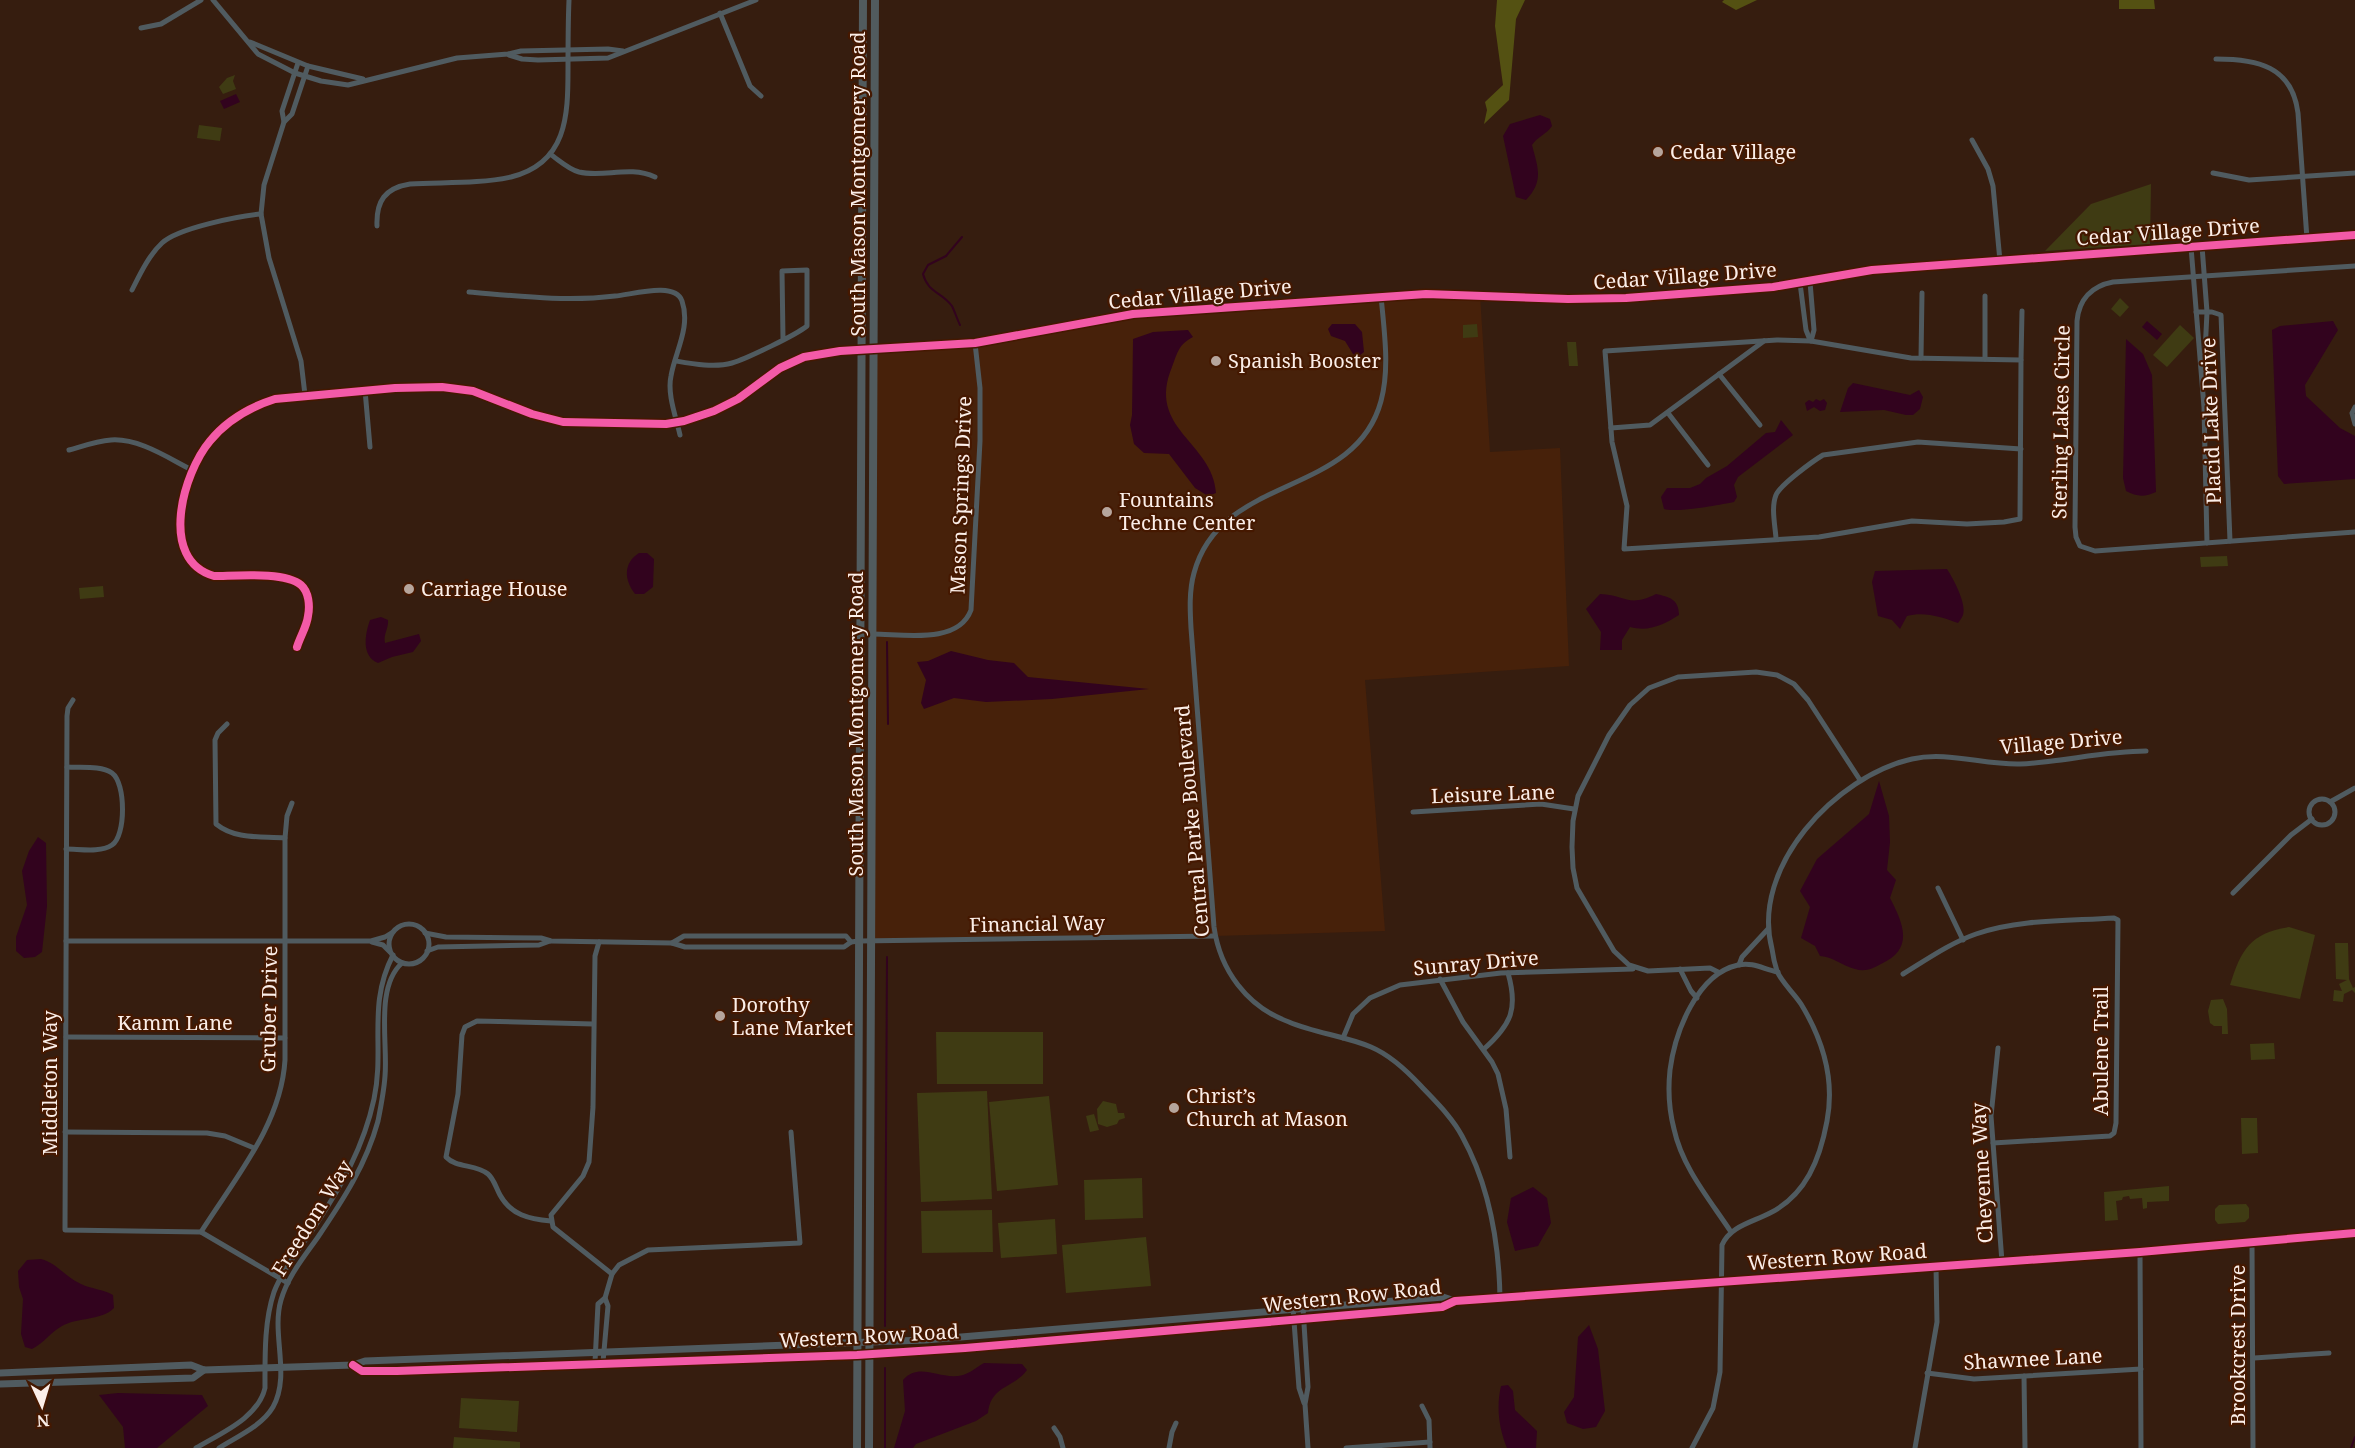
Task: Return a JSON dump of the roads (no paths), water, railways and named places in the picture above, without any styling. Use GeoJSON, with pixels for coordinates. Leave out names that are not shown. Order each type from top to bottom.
{"type":"FeatureCollection","features":[{"type":"Feature","properties":{"kind":"main road","name":"South Mason Montgomery Road"},"geometry":{"type":"LineString","coordinates":[[857,1448],[855,941],[863,0]]}},
{"type":"Feature","properties":{"kind":"main road","name":"South Mason Montgomery Road"},"geometry":{"type":"LineString","coordinates":[[869,1448],[874,0]]}},
{"type":"Feature","properties":{"kind":"street"},"geometry":{"type":"LineString","coordinates":[[141,28],[161,24],[201,0]]}},
{"type":"Feature","properties":{"kind":"street"},"geometry":{"type":"LineString","coordinates":[[213,0],[258,54],[295,73],[348,85],[457,58],[521,51],[608,48],[623,51]]}},
{"type":"Feature","properties":{"kind":"street"},"geometry":{"type":"LineString","coordinates":[[377,226],[377,210],[380,201],[386,193],[395,188],[410,184],[510,177],[530,170],[550,154],[560,139],[565,124],[568,0]]}},
{"type":"Feature","properties":{"kind":"street"},"geometry":{"type":"LineString","coordinates":[[508,54],[522,59],[608,58],[756,0]]}},
{"type":"Feature","properties":{"kind":"street"},"geometry":{"type":"LineString","coordinates":[[720,13],[750,86],[762,96]]}},
{"type":"Feature","properties":{"kind":"street"},"geometry":{"type":"LineString","coordinates":[[249,42],[298,63],[365,80]]}},
{"type":"Feature","properties":{"kind":"street"},"geometry":{"type":"LineString","coordinates":[[2216,59],[2258,62],[2272,69],[2288,84],[2297,103],[2307,238]]}},
{"type":"Feature","properties":{"kind":"street"},"geometry":{"type":"LineString","coordinates":[[284,122],[282,111],[298,63]]}},
{"type":"Feature","properties":{"kind":"street"},"geometry":{"type":"LineString","coordinates":[[305,395],[301,361],[265,243],[261,214],[264,185],[284,122],[292,114],[309,66]]}},
{"type":"Feature","properties":{"kind":"street"},"geometry":{"type":"LineString","coordinates":[[1972,140],[1988,169],[1993,186],[2000,261]]}},
{"type":"Feature","properties":{"kind":"street"},"geometry":{"type":"LineString","coordinates":[[550,154],[572,170],[582,172],[640,171],[655,177]]}},
{"type":"Feature","properties":{"kind":"street"},"geometry":{"type":"LineString","coordinates":[[2213,173],[2249,180],[2355,173]]}},
{"type":"Feature","properties":{"kind":"street"},"geometry":{"type":"LineString","coordinates":[[132,290],[156,249],[168,238],[224,221],[261,214]]}},
{"type":"Feature","properties":{"kind":"street","name":"Cedar Village Drive"},"geometry":{"type":"LineString","coordinates":[[297,646],[308,617],[307,593],[303,586],[296,581],[284,578],[214,576],[205,573],[188,559],[183,544],[182,506],[192,470],[210,440],[233,419],[268,401],[365,390],[427,387],[463,389],[488,395],[539,417],[562,422],[651,425],[699,417],[729,404],[771,373],[804,357],[861,350],[975,343],[1133,314],[1426,294],[1595,299],[1773,287],[1872,270],[2355,235]]}},
{"type":"Feature","properties":{"kind":"street","name":"Placid Lake Drive"},"geometry":{"type":"LineString","coordinates":[[2202,246],[2207,312],[2203,394]]}},
{"type":"Feature","properties":{"kind":"street","name":"Placid Lake Drive"},"geometry":{"type":"LineString","coordinates":[[2191,247],[2203,394],[2207,543]]}},
{"type":"Feature","properties":{"kind":"street","name":"Sterling Lakes Circle"},"geometry":{"type":"LineString","coordinates":[[2355,266],[2193,276],[2103,284],[2093,289],[2080,306],[2077,321],[2074,526],[2077,542],[2090,550],[2355,532]]}},
{"type":"Feature","properties":{"kind":"street"},"geometry":{"type":"LineString","coordinates":[[676,361],[696,365],[730,363],[783,339],[807,326],[807,270],[782,271],[783,339]]}},
{"type":"Feature","properties":{"kind":"street"},"geometry":{"type":"LineString","coordinates":[[1809,282],[1814,330],[1811,341]]}},
{"type":"Feature","properties":{"kind":"street"},"geometry":{"type":"LineString","coordinates":[[1800,283],[1806,330],[1811,341]]}},
{"type":"Feature","properties":{"kind":"street"},"geometry":{"type":"LineString","coordinates":[[469,292],[549,298],[612,297],[667,289],[674,291],[682,301],[684,313],[683,337],[670,376],[670,388],[680,435]]}},
{"type":"Feature","properties":{"kind":"street"},"geometry":{"type":"LineString","coordinates":[[1921,358],[1922,292]]}},
{"type":"Feature","properties":{"kind":"street","name":"Central Parke Boulevard"},"geometry":{"type":"LineString","coordinates":[[1381,296],[1385,340],[1384,385],[1378,411],[1365,434],[1351,450],[1330,466],[1235,513],[1216,530],[1207,543],[1193,576],[1190,602],[1191,628],[1215,936],[1228,972],[1254,1003],[1273,1016],[1289,1023],[1373,1048],[1408,1072],[1437,1103],[1461,1134],[1477,1170],[1491,1212],[1500,1298]]}},
{"type":"Feature","properties":{"kind":"street"},"geometry":{"type":"LineString","coordinates":[[1985,296],[1985,359]]}},
{"type":"Feature","properties":{"kind":"street"},"geometry":{"type":"LineString","coordinates":[[2021,360],[1921,358],[1861,351],[1811,341],[1764,341],[1605,351],[1612,442],[1627,506],[1624,549],[1819,537],[1912,521],[1967,524],[2020,519],[2022,311]]}},
{"type":"Feature","properties":{"kind":"street","name":"Placid Lake Drive"},"geometry":{"type":"LineString","coordinates":[[2196,312],[2217,312],[2221,315],[2223,325],[2230,541]]}},
{"type":"Feature","properties":{"kind":"street"},"geometry":{"type":"LineString","coordinates":[[1611,428],[1650,425],[1764,341]]}},
{"type":"Feature","properties":{"kind":"street","name":"Mason Springs Drive"},"geometry":{"type":"LineString","coordinates":[[873,634],[944,634],[959,628],[969,615],[973,599],[973,541],[980,441],[980,388],[975,343]]}},
{"type":"Feature","properties":{"kind":"street"},"geometry":{"type":"LineString","coordinates":[[1719,374],[1760,425]]}},
{"type":"Feature","properties":{"kind":"street"},"geometry":{"type":"LineString","coordinates":[[365,390],[370,447]]}},
{"type":"Feature","properties":{"kind":"street"},"geometry":{"type":"LineString","coordinates":[[2355,407],[2352,413],[2355,424]]}},
{"type":"Feature","properties":{"kind":"street"},"geometry":{"type":"LineString","coordinates":[[1668,413],[1708,465]]}},
{"type":"Feature","properties":{"kind":"street"},"geometry":{"type":"LineString","coordinates":[[69,450],[121,440],[141,446],[192,470]]}},
{"type":"Feature","properties":{"kind":"street"},"geometry":{"type":"LineString","coordinates":[[1776,538],[1774,504],[1776,493],[1823,455],[1918,442],[2020,449]]}},
{"type":"Feature","properties":{"kind":"street"},"geometry":{"type":"LineString","coordinates":[[1638,969],[1625,962],[1614,951],[1578,893],[1573,868],[1574,809],[1578,796],[1609,735],[1630,705],[1658,683],[1693,675],[1756,672],[1777,675],[1786,679],[1808,700],[1860,780]]}},
{"type":"Feature","properties":{"kind":"street","name":"Middleton Way"},"geometry":{"type":"LineString","coordinates":[[73,700],[67,716],[65,1230],[201,1232],[288,1283]]}},
{"type":"Feature","properties":{"kind":"street"},"geometry":{"type":"LineString","coordinates":[[227,724],[215,740],[216,824],[226,832],[235,835],[285,838]]}},
{"type":"Feature","properties":{"kind":"street","name":"Village Drive"},"geometry":{"type":"LineString","coordinates":[[1731,1232],[1783,1206],[1798,1192],[1819,1156],[1827,1121],[1830,1084],[1823,1049],[1804,1009],[1778,972],[1768,929],[1775,884],[1796,841],[1812,820],[1860,780],[1890,766],[1920,757],[1947,757],[2019,764],[2124,751],[2146,751]]}},
{"type":"Feature","properties":{"kind":"street"},"geometry":{"type":"LineString","coordinates":[[66,849],[110,847],[117,841],[121,824],[119,779],[97,768],[67,768]]}},
{"type":"Feature","properties":{"kind":"street"},"geometry":{"type":"LineString","coordinates":[[2330,802],[2355,788]]}},
{"type":"Feature","properties":{"kind":"street"},"geometry":{"type":"LineString","coordinates":[[2324,800],[2330,802],[2335,812],[2330,822],[2322,825],[2312,819],[2310,810],[2314,803],[2324,800]]}},
{"type":"Feature","properties":{"kind":"street","name":"Gruber Drive"},"geometry":{"type":"LineString","coordinates":[[201,1232],[273,1117],[281,1088],[285,1038],[285,838],[287,816],[292,803]]}},
{"type":"Feature","properties":{"kind":"street","name":"Leisure Lane"},"geometry":{"type":"LineString","coordinates":[[1413,812],[1541,804],[1574,809]]}},
{"type":"Feature","properties":{"kind":"street"},"geometry":{"type":"LineString","coordinates":[[2234,894],[2291,835],[2312,819]]}},
{"type":"Feature","properties":{"kind":"street"},"geometry":{"type":"LineString","coordinates":[[1903,974],[1963,940],[1938,888]]}},
{"type":"Feature","properties":{"kind":"street","name":"Abulene Trail"},"geometry":{"type":"LineString","coordinates":[[1963,940],[2004,926],[2117,918],[2116,1123],[2114,1133],[2110,1136],[1993,1143]]}},
{"type":"Feature","properties":{"kind":"street"},"geometry":{"type":"LineString","coordinates":[[66,941],[371,941],[385,938],[404,925],[410,925],[425,933],[428,939],[427,951]]}},
{"type":"Feature","properties":{"kind":"street"},"geometry":{"type":"LineString","coordinates":[[1739,965],[1742,957],[1768,929]]}},
{"type":"Feature","properties":{"kind":"street"},"geometry":{"type":"LineString","coordinates":[[392,954],[389,942],[393,932]]}},
{"type":"Feature","properties":{"kind":"street"},"geometry":{"type":"LineString","coordinates":[[425,933],[446,938],[541,938],[550,941],[672,943],[684,947],[844,947],[855,941]]}},
{"type":"Feature","properties":{"kind":"street"},"geometry":{"type":"LineString","coordinates":[[672,943],[684,936],[765,935],[846,936],[855,941]]}},
{"type":"Feature","properties":{"kind":"street","name":"Financial Way"},"geometry":{"type":"LineString","coordinates":[[855,941],[1215,936]]}},
{"type":"Feature","properties":{"kind":"street"},"geometry":{"type":"LineString","coordinates":[[371,941],[383,945],[402,963],[409,964],[420,960],[427,951],[438,947],[539,945],[550,941]]}},
{"type":"Feature","properties":{"kind":"street"},"geometry":{"type":"LineString","coordinates":[[599,942],[596,951],[593,1107],[589,1162],[583,1176],[551,1215],[551,1221],[553,1227],[612,1274]]}},
{"type":"Feature","properties":{"kind":"street","name":"Freedom Way"},"geometry":{"type":"LineString","coordinates":[[196,1448],[244,1417],[256,1407],[263,1393],[269,1313],[274,1292],[347,1175],[370,1117],[378,1069],[377,1004],[380,987],[392,954]]}},
{"type":"Feature","properties":{"kind":"street","name":"Freedom Way"},"geometry":{"type":"LineString","coordinates":[[219,1448],[259,1422],[270,1411],[278,1397],[279,1310],[288,1283],[345,1198],[367,1156],[378,1120],[386,1075],[387,990],[392,975],[402,963]]}},
{"type":"Feature","properties":{"kind":"street"},"geometry":{"type":"LineString","coordinates":[[1692,1448],[1707,1422],[1717,1393],[1721,1351],[1722,1245],[1731,1232],[1684,1159],[1674,1130],[1670,1109],[1671,1062],[1682,1027],[1697,998],[1718,972],[1739,965],[1754,964],[1778,972]]}},
{"type":"Feature","properties":{"kind":"street","name":"Sunray Drive"},"geometry":{"type":"LineString","coordinates":[[1343,1038],[1353,1014],[1370,998],[1400,985],[1508,973],[1710,968],[1718,972]]}},
{"type":"Feature","properties":{"kind":"street"},"geometry":{"type":"LineString","coordinates":[[1680,969],[1697,998]]}},
{"type":"Feature","properties":{"kind":"street"},"geometry":{"type":"LineString","coordinates":[[1484,1049],[1509,1020],[1514,994],[1508,973]]}},
{"type":"Feature","properties":{"kind":"street"},"geometry":{"type":"LineString","coordinates":[[1440,979],[1463,1022],[1492,1062],[1502,1090],[1510,1157]]}},
{"type":"Feature","properties":{"kind":"street"},"geometry":{"type":"LineString","coordinates":[[551,1221],[530,1219],[508,1207],[489,1174],[475,1167],[451,1161],[446,1157],[458,1094],[462,1035],[471,1023],[477,1021],[519,1024],[593,1024]]}},
{"type":"Feature","properties":{"kind":"street","name":"Kamm Lane"},"geometry":{"type":"LineString","coordinates":[[66,1037],[285,1038]]}},
{"type":"Feature","properties":{"kind":"street","name":"Cheyenne Way"},"geometry":{"type":"LineString","coordinates":[[1998,1048],[1992,1105],[2002,1262]]}},
{"type":"Feature","properties":{"kind":"street"},"geometry":{"type":"LineString","coordinates":[[370,1117],[378,1120]]}},
{"type":"Feature","properties":{"kind":"street"},"geometry":{"type":"LineString","coordinates":[[65,1132],[207,1133],[225,1136],[254,1148]]}},
{"type":"Feature","properties":{"kind":"street"},"geometry":{"type":"LineString","coordinates":[[595,1362],[598,1304],[605,1298],[612,1274],[619,1265],[648,1250],[800,1244],[791,1132]]}},
{"type":"Feature","properties":{"kind":"street","name":"Western Row Road"},"geometry":{"type":"LineString","coordinates":[[353,1365],[362,1371],[857,1355],[965,1348],[1442,1307],[1455,1301],[1721,1280],[2140,1252],[2355,1233]]}},
{"type":"Feature","properties":{"kind":"street","name":"Brookcrest Drive"},"geometry":{"type":"LineString","coordinates":[[2252,1243],[2253,1448]]}},
{"type":"Feature","properties":{"kind":"street"},"geometry":{"type":"LineString","coordinates":[[2140,1252],[2141,1448]]}},
{"type":"Feature","properties":{"kind":"street"},"geometry":{"type":"LineString","coordinates":[[1915,1448],[1936,1322],[1936,1266]]}},
{"type":"Feature","properties":{"kind":"street","name":"Western Row Road"},"geometry":{"type":"LineString","coordinates":[[0,1373],[191,1365],[204,1370],[266,1366],[280,1369],[353,1365],[365,1361],[857,1344],[1443,1297],[1455,1301]]}},
{"type":"Feature","properties":{"kind":"street"},"geometry":{"type":"LineString","coordinates":[[603,1362],[608,1306],[605,1298]]}},
{"type":"Feature","properties":{"kind":"street"},"geometry":{"type":"LineString","coordinates":[[1293,1308],[1299,1388],[1305,1404]]}},
{"type":"Feature","properties":{"kind":"street"},"geometry":{"type":"LineString","coordinates":[[1303,1308],[1308,1387],[1305,1404],[1308,1448]]}},
{"type":"Feature","properties":{"kind":"street"},"geometry":{"type":"LineString","coordinates":[[2254,1358],[2329,1353]]}},
{"type":"Feature","properties":{"kind":"street","name":"Shawnee Lane"},"geometry":{"type":"LineString","coordinates":[[1928,1373],[1974,1379],[2141,1369]]}},
{"type":"Feature","properties":{"kind":"street","name":"Western Row Road"},"geometry":{"type":"LineString","coordinates":[[0,1384],[193,1378],[204,1370]]}},
{"type":"Feature","properties":{"kind":"street"},"geometry":{"type":"LineString","coordinates":[[2024,1376],[2025,1448]]}},
{"type":"Feature","properties":{"kind":"street"},"geometry":{"type":"LineString","coordinates":[[1346,1448],[1430,1445],[1429,1420],[1422,1406]]}},
{"type":"Feature","properties":{"kind":"street"},"geometry":{"type":"LineString","coordinates":[[1169,1448],[1176,1423]]}},
{"type":"Feature","properties":{"kind":"street"},"geometry":{"type":"LineString","coordinates":[[1054,1428],[1063,1448]]}},
{"type":"Feature","properties":{"kind":"waterway"},"geometry":{"type":"LineString","coordinates":[[960,325],[952,306],[928,285],[923,274],[928,265],[946,256],[962,237]]}},
{"type":"Feature","properties":{"kind":"waterway"},"geometry":{"type":"LineString","coordinates":[[887,642],[888,724]]}},
{"type":"Feature","properties":{"kind":"waterway"},"geometry":{"type":"LineString","coordinates":[[885,1326],[887,957]]}},
{"type":"Feature","properties":{"kind":"waterway"},"geometry":{"type":"LineString","coordinates":[[885,1368],[885,1448]]}},
{"type":"Feature","properties":{"kind":"waterway"},"geometry":{"type":"LineString","coordinates":[[2351,1448],[2355,1437]]}},
{"type":"Feature","properties":{"kind":"place","name":"Cedar Village"},"geometry":{"type":"Point","coordinates":[1658,152]}},
{"type":"Feature","properties":{"kind":"place","name":"Spanish Booster"},"geometry":{"type":"Point","coordinates":[1216,361]}},
{"type":"Feature","properties":{"kind":"place","name":"Fountains Techne Center"},"geometry":{"type":"Point","coordinates":[1107,512]}},
{"type":"Feature","properties":{"kind":"place","name":"Carriage House"},"geometry":{"type":"Point","coordinates":[409,589]}},
{"type":"Feature","properties":{"kind":"place","name":"Dorothy Lane Market"},"geometry":{"type":"Point","coordinates":[720,1016]}},
{"type":"Feature","properties":{"kind":"place","name":"Christ’s Church at Mason"},"geometry":{"type":"Point","coordinates":[1174,1108]}}]}
